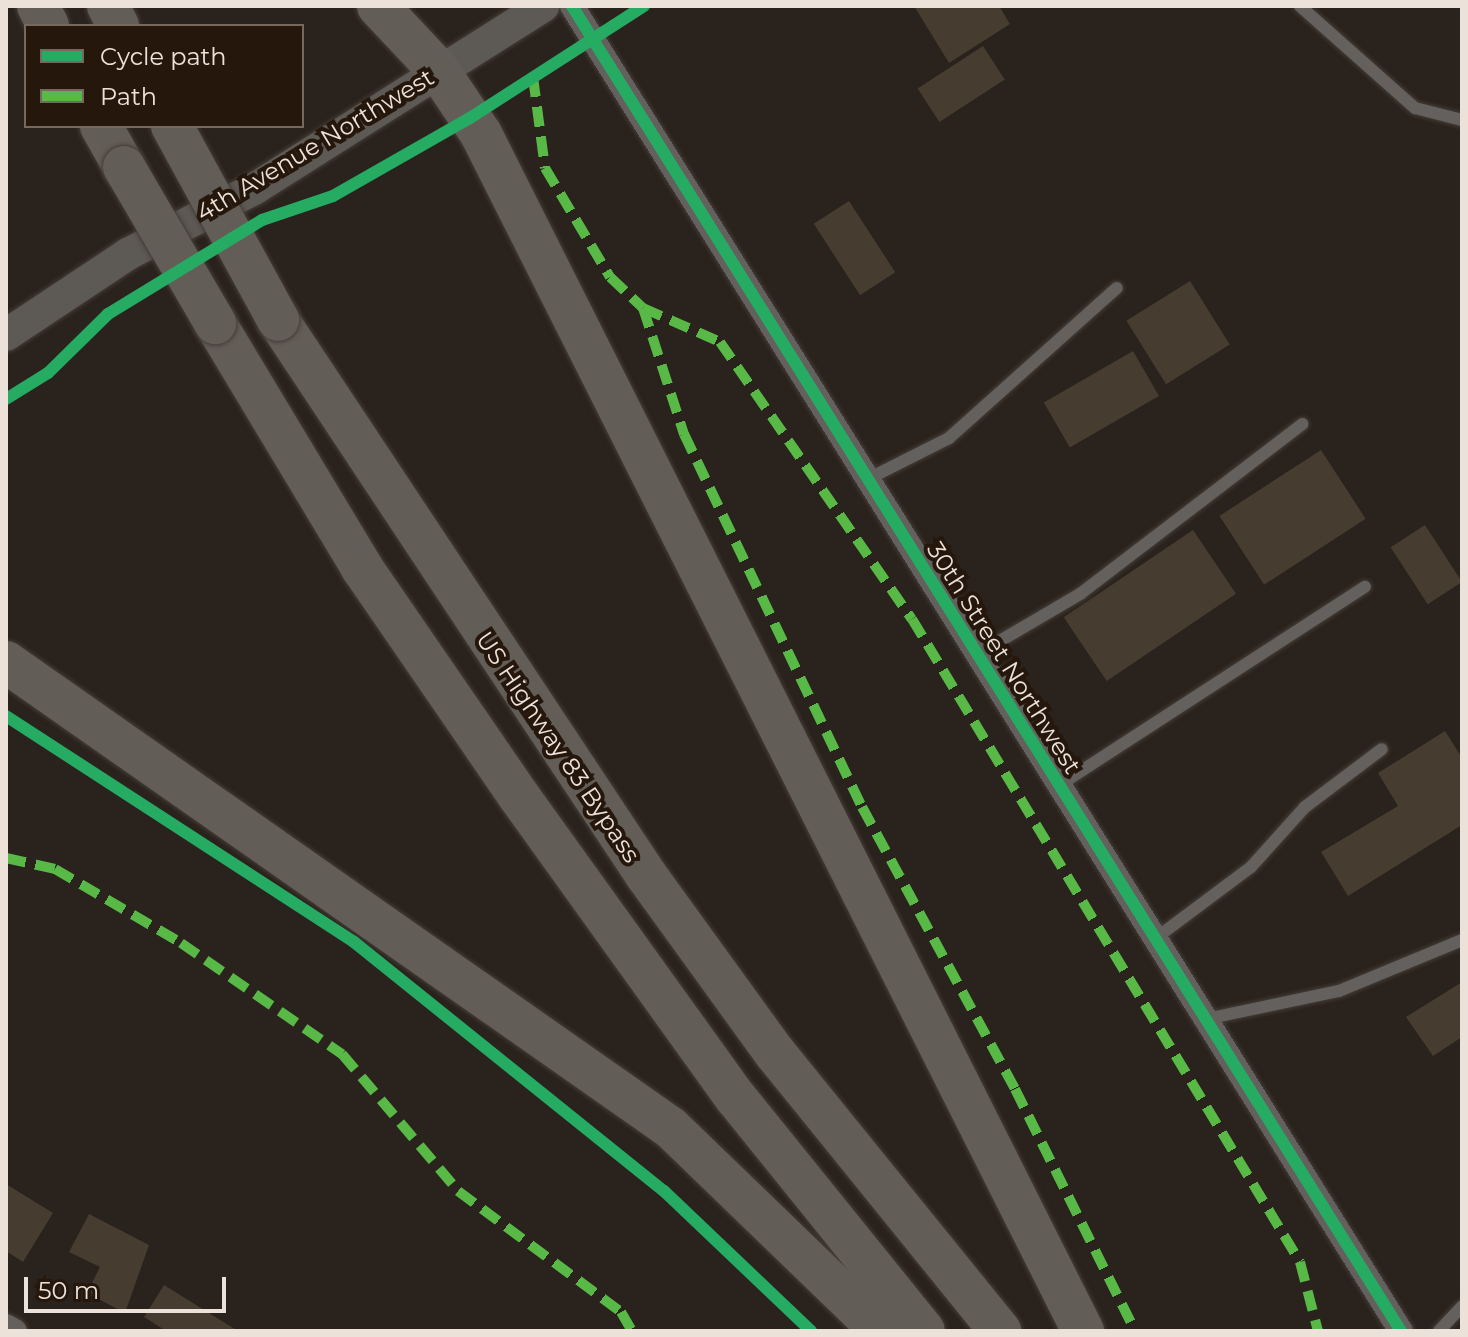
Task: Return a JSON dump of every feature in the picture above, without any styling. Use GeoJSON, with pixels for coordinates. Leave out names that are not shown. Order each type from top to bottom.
{"type":"FeatureCollection","features":[{"type":"Feature","properties":{"kind":"highway"},"geometry":{"type":"LineString","coordinates":[[38,6],[47,24]]}},
{"type":"Feature","properties":{"kind":"highway"},"geometry":{"type":"LineString","coordinates":[[108,6],[117,24]]}},
{"type":"Feature","properties":{"kind":"highway"},"geometry":{"type":"LineString","coordinates":[[378,6],[438,70],[481,134],[1083,1331]]}},
{"type":"Feature","properties":{"kind":"highway"},"geometry":{"type":"LineString","coordinates":[[102,128],[362,568],[518,795],[736,1098],[924,1331]]}},
{"type":"Feature","properties":{"kind":"highway","name":"US Highway 83 Bypass"},"geometry":{"type":"LineString","coordinates":[[173,128],[278,320],[646,875],[775,1053],[1000,1331]]}},
{"type":"Feature","properties":{"kind":"highway"},"geometry":{"type":"LineString","coordinates":[[6,662],[671,1128],[881,1331]]}},
{"type":"Feature","properties":{"kind":"main road","name":"4th Avenue Northwest"},"geometry":{"type":"LineString","coordinates":[[6,335],[128,254],[254,189],[543,6]]}},
{"type":"Feature","properties":{"kind":"street","name":"30th Street Northwest"},"geometry":{"type":"LineString","coordinates":[[572,6],[1401,1331]]}},
{"type":"Feature","properties":{"kind":"street"},"geometry":{"type":"LineString","coordinates":[[6,1326],[15,1331]]}},
{"type":"Feature","properties":{"kind":"lane"},"geometry":{"type":"LineString","coordinates":[[1300,6],[1415,108],[1462,120]]}},
{"type":"Feature","properties":{"kind":"lane"},"geometry":{"type":"LineString","coordinates":[[866,480],[949,438],[1117,288]]}},
{"type":"Feature","properties":{"kind":"lane"},"geometry":{"type":"LineString","coordinates":[[976,655],[1080,594],[1302,424]]}},
{"type":"Feature","properties":{"kind":"lane"},"geometry":{"type":"LineString","coordinates":[[1058,786],[1365,587]]}},
{"type":"Feature","properties":{"kind":"lane"},"geometry":{"type":"LineString","coordinates":[[1156,938],[1251,867],[1305,807],[1382,749]]}},
{"type":"Feature","properties":{"kind":"lane"},"geometry":{"type":"LineString","coordinates":[[1206,1019],[1339,991],[1462,940]]}},
{"type":"Feature","properties":{"kind":"lane"},"geometry":{"type":"LineString","coordinates":[[1439,1331],[1462,1306]]}},
{"type":"Feature","properties":{"kind":"building"},"geometry":{"type":"Polygon","coordinates":[[[914,6],[999,6],[1010,24],[949,63],[914,6]]]}},
{"type":"Feature","properties":{"kind":"building"},"geometry":{"type":"Polygon","coordinates":[[[983,46],[1005,80],[939,122],[918,88],[983,46]]]}},
{"type":"Feature","properties":{"kind":"building"},"geometry":{"type":"Polygon","coordinates":[[[849,201],[895,272],[860,295],[814,224],[849,201]]]}},
{"type":"Feature","properties":{"kind":"building"},"geometry":{"type":"Polygon","coordinates":[[[1190,281],[1230,345],[1166,384],[1126,321],[1190,281]]]}},
{"type":"Feature","properties":{"kind":"building"},"geometry":{"type":"Polygon","coordinates":[[[1133,351],[1159,396],[1070,448],[1044,403],[1133,351]]]}},
{"type":"Feature","properties":{"kind":"building"},"geometry":{"type":"Polygon","coordinates":[[[1321,450],[1366,519],[1264,585],[1220,516],[1321,450]]]}},
{"type":"Feature","properties":{"kind":"building"},"geometry":{"type":"Polygon","coordinates":[[[1425,525],[1462,582],[1428,604],[1391,547],[1425,525]]]}},
{"type":"Feature","properties":{"kind":"building"},"geometry":{"type":"Polygon","coordinates":[[[1193,530],[1236,594],[1107,681],[1064,617],[1193,530]]]}},
{"type":"Feature","properties":{"kind":"building"},"geometry":{"type":"Polygon","coordinates":[[[1445,731],[1462,758],[1462,825],[1348,896],[1321,852],[1398,806],[1378,773],[1445,731]]]}},
{"type":"Feature","properties":{"kind":"building"},"geometry":{"type":"Polygon","coordinates":[[[1462,982],[1462,1037],[1433,1056],[1406,1017],[1462,982]]]}},
{"type":"Feature","properties":{"kind":"building"},"geometry":{"type":"Polygon","coordinates":[[[6,1184],[53,1213],[23,1262],[6,1251],[6,1184]]]}},
{"type":"Feature","properties":{"kind":"building"},"geometry":{"type":"Polygon","coordinates":[[[89,1214],[149,1245],[125,1313],[87,1293],[100,1267],[69,1252],[89,1214]]]}},
{"type":"Feature","properties":{"kind":"building"},"geometry":{"type":"Polygon","coordinates":[[[164,1285],[238,1331],[166,1331],[144,1317],[164,1285]]]}},
{"type":"Feature","properties":{"kind":"marked path"},"geometry":{"type":"LineString","coordinates":[[533,77],[545,168],[610,277],[643,308],[720,342],[912,619],[1300,1262],[1318,1331]]}},
{"type":"Feature","properties":{"kind":"marked path"},"geometry":{"type":"LineString","coordinates":[[643,308],[684,434],[862,807],[1015,1089],[1135,1331]]}},
{"type":"Feature","properties":{"kind":"marked path"},"geometry":{"type":"LineString","coordinates":[[6,858],[55,869],[181,943],[342,1054],[458,1191],[621,1312],[632,1331]]}},
{"type":"Feature","properties":{"kind":"cycle path"},"geometry":{"type":"LineString","coordinates":[[572,6],[1401,1331]]}},
{"type":"Feature","properties":{"kind":"cycle path"},"geometry":{"type":"LineString","coordinates":[[6,399],[48,373],[108,314],[262,220],[333,196],[470,118],[644,6]]}},
{"type":"Feature","properties":{"kind":"cycle path"},"geometry":{"type":"LineString","coordinates":[[6,716],[354,942],[664,1191],[811,1331]]}}]}
